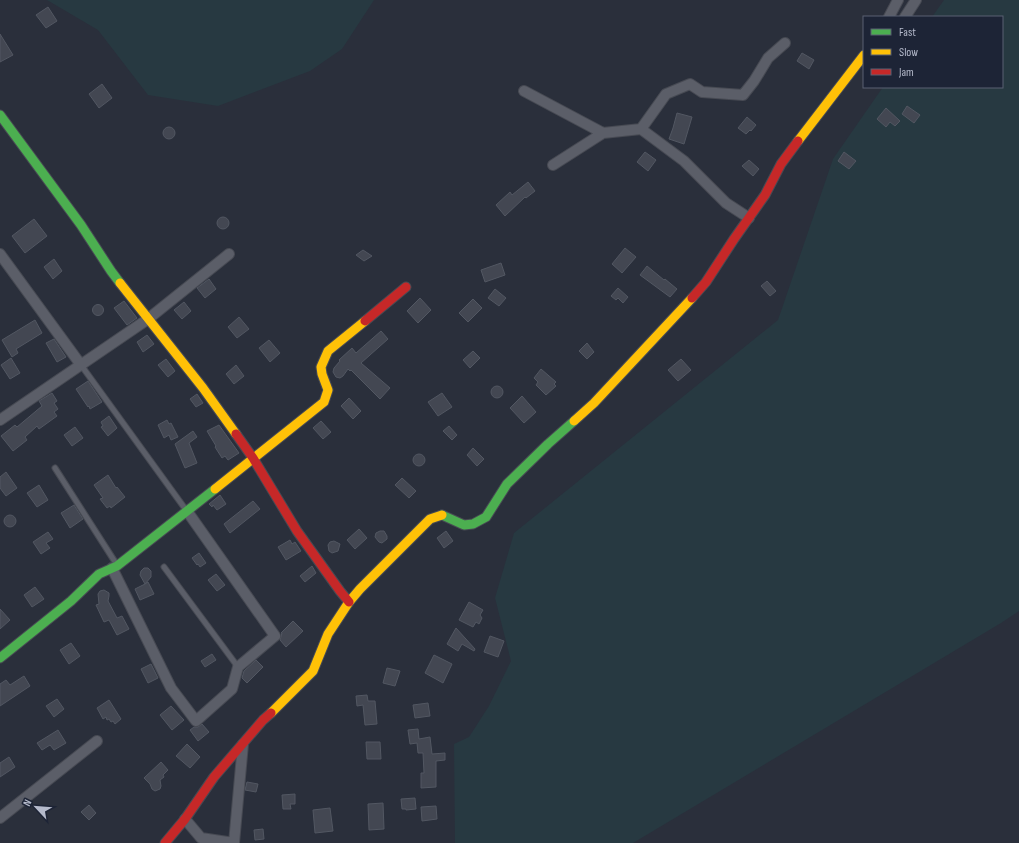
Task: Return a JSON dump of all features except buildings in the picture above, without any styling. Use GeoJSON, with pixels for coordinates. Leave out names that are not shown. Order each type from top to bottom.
{"type":"FeatureCollection","features":[{"type":"Feature","properties":{"kind":"street"},"geometry":{"type":"LineString","coordinates":[[890,16],[898,0]]}},
{"type":"Feature","properties":{"kind":"street"},"geometry":{"type":"LineString","coordinates":[[906,16],[916,0]]}},
{"type":"Feature","properties":{"kind":"street"},"geometry":{"type":"LineString","coordinates":[[641,129],[666,94],[690,84],[702,92],[743,95],[768,58],[785,43]]}},
{"type":"Feature","properties":{"kind":"street"},"geometry":{"type":"LineString","coordinates":[[165,843],[185,819],[214,777],[263,720],[313,671],[328,634],[349,602],[360,589],[430,519],[442,515],[464,525],[473,524],[486,517],[508,484],[548,444],[594,403],[683,308],[706,282],[765,195],[781,164],[863,56]]}},
{"type":"Feature","properties":{"kind":"street"},"geometry":{"type":"LineString","coordinates":[[524,90],[603,133]]}},
{"type":"Feature","properties":{"kind":"street"},"geometry":{"type":"LineString","coordinates":[[0,115],[81,224],[111,271],[203,388],[253,458],[298,531],[349,602]]}},
{"type":"Feature","properties":{"kind":"street"},"geometry":{"type":"LineString","coordinates":[[553,165],[603,133],[641,129],[684,161],[726,203],[749,218]]}},
{"type":"Feature","properties":{"kind":"street"},"geometry":{"type":"LineString","coordinates":[[0,254],[81,365]]}},
{"type":"Feature","properties":{"kind":"street"},"geometry":{"type":"LineString","coordinates":[[0,420],[148,319],[229,254]]}},
{"type":"Feature","properties":{"kind":"street"},"geometry":{"type":"LineString","coordinates":[[0,658],[71,601],[99,574],[115,567],[324,402],[328,390],[320,371],[322,362],[328,351],[406,287]]}},
{"type":"Feature","properties":{"kind":"street"},"geometry":{"type":"LineString","coordinates":[[115,567],[171,688],[196,721],[232,689],[238,668],[275,636],[186,511]]}},
{"type":"Feature","properties":{"kind":"street"},"geometry":{"type":"LineString","coordinates":[[0,818],[97,741]]}},
{"type":"Feature","properties":{"kind":"street"},"geometry":{"type":"LineString","coordinates":[[185,819],[201,838],[234,843],[243,744]]}},
{"type":"Feature","properties":{"kind":"lane"},"geometry":{"type":"LineString","coordinates":[[81,365],[186,511]]}},
{"type":"Feature","properties":{"kind":"lane"},"geometry":{"type":"LineString","coordinates":[[55,468],[115,567]]}},
{"type":"Feature","properties":{"kind":"lane"},"geometry":{"type":"LineString","coordinates":[[164,567],[238,668]]}},
{"type":"Feature","properties":{"kind":"shaded area"},"geometry":{"type":"Polygon","coordinates":[[[47,0],[374,0],[342,49],[310,71],[218,106],[148,95],[98,30],[47,0]]]}},
{"type":"Feature","properties":{"kind":"shaded area"},"geometry":{"type":"Polygon","coordinates":[[[944,0],[1019,0],[1019,611],[633,843],[455,843],[454,744],[469,737],[489,706],[511,661],[495,598],[514,533],[778,320],[833,159],[882,88],[1003,88],[1003,16],[933,16],[944,0]]]}},
{"type":"Feature","properties":{"kind":"traffic: fast"},"geometry":{"type":"LineString","coordinates":[[0,115],[81,225],[120,283]]}},
{"type":"Feature","properties":{"kind":"traffic: fast"},"geometry":{"type":"LineString","coordinates":[[442,515],[464,525],[473,524],[486,517],[507,484],[574,421]]}},
{"type":"Feature","properties":{"kind":"traffic: fast"},"geometry":{"type":"LineString","coordinates":[[0,658],[71,601],[99,574],[117,566],[215,489]]}},
{"type":"Feature","properties":{"kind":"traffic: slow"},"geometry":{"type":"LineString","coordinates":[[798,141],[863,56]]}},
{"type":"Feature","properties":{"kind":"traffic: slow"},"geometry":{"type":"LineString","coordinates":[[120,283],[203,388],[236,434]]}},
{"type":"Feature","properties":{"kind":"traffic: slow"},"geometry":{"type":"LineString","coordinates":[[574,421],[594,403],[692,298]]}},
{"type":"Feature","properties":{"kind":"traffic: slow"},"geometry":{"type":"LineString","coordinates":[[215,489],[324,402],[328,390],[321,367],[328,351],[365,321]]}},
{"type":"Feature","properties":{"kind":"traffic: slow"},"geometry":{"type":"LineString","coordinates":[[271,713],[313,671],[328,634],[349,602],[360,589],[430,519],[442,515]]}},
{"type":"Feature","properties":{"kind":"traffic: jam"},"geometry":{"type":"LineString","coordinates":[[692,298],[706,282],[765,195],[781,164],[798,141]]}},
{"type":"Feature","properties":{"kind":"traffic: jam"},"geometry":{"type":"LineString","coordinates":[[365,321],[406,287]]}},
{"type":"Feature","properties":{"kind":"traffic: jam"},"geometry":{"type":"LineString","coordinates":[[236,434],[253,458],[297,531],[349,602]]}},
{"type":"Feature","properties":{"kind":"traffic: jam"},"geometry":{"type":"LineString","coordinates":[[165,843],[185,819],[214,777],[263,720],[271,713]]}}]}
